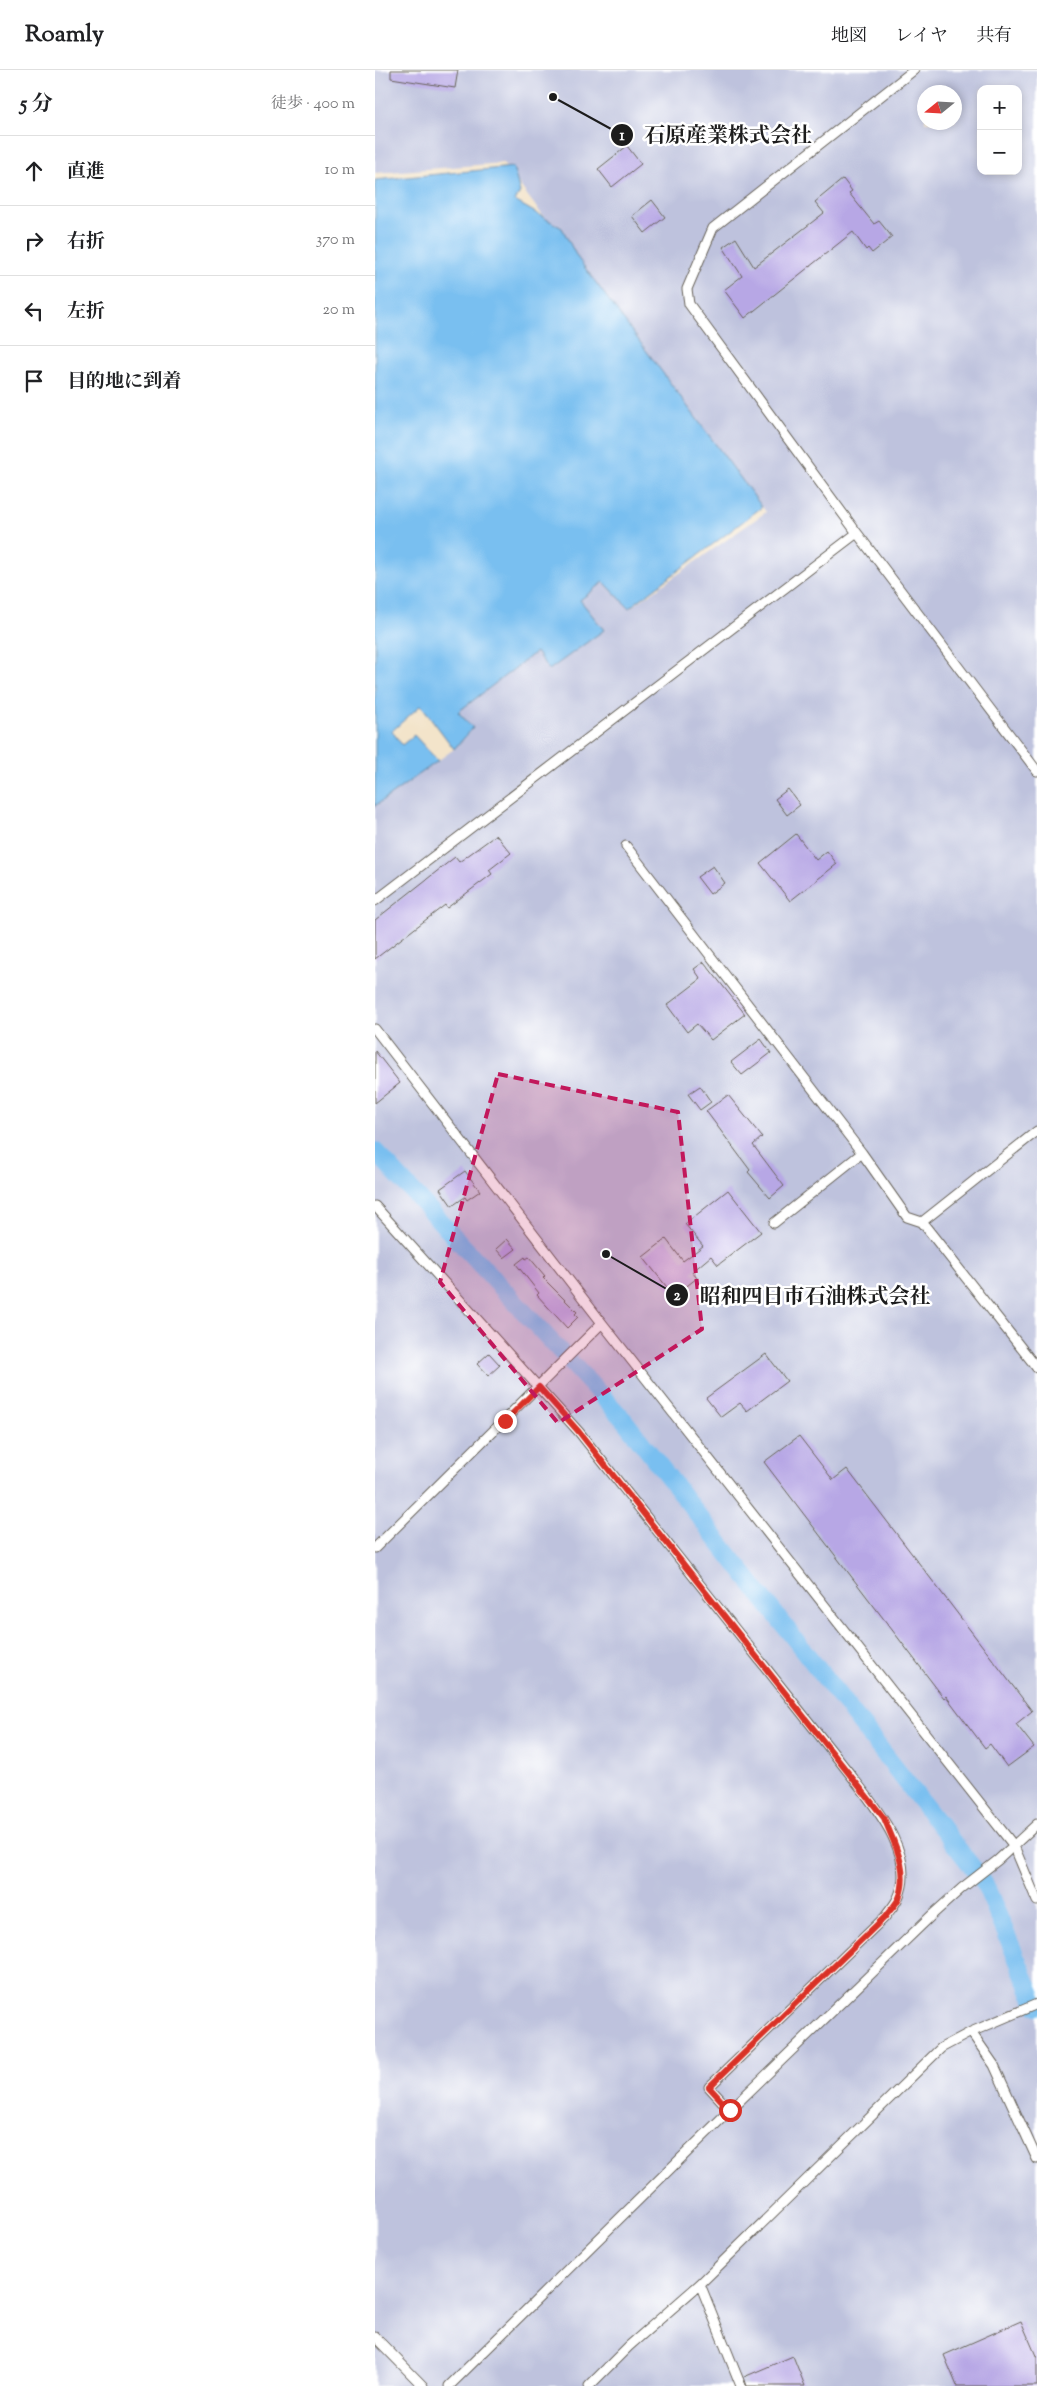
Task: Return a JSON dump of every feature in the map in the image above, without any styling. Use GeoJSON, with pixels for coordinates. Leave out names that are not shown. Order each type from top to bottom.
{"type":"FeatureCollection","features":[{"type":"Feature","properties":{"kind":"lane"},"geometry":{"type":"LineString","coordinates":[[914,70],[713,228],[687,288],[689,304],[857,534],[1037,771]]}},
{"type":"Feature","properties":{"kind":"lane"},"geometry":{"type":"LineString","coordinates":[[375,901],[857,534]]}},
{"type":"Feature","properties":{"kind":"lane"},"geometry":{"type":"LineString","coordinates":[[625,846],[862,1153],[907,1217],[922,1222],[1037,1368]]}},
{"type":"Feature","properties":{"kind":"lane"},"geometry":{"type":"LineString","coordinates":[[375,1029],[600,1325],[1014,1846],[1037,1901]]}},
{"type":"Feature","properties":{"kind":"lane"},"geometry":{"type":"LineString","coordinates":[[922,1222],[1037,1131]]}},
{"type":"Feature","properties":{"kind":"lane"},"geometry":{"type":"LineString","coordinates":[[774,1223],[862,1153]]}},
{"type":"Feature","properties":{"kind":"lane"},"geometry":{"type":"LineString","coordinates":[[375,1206],[585,1440],[884,1818],[899,1852],[903,1878],[898,1898],[885,1917],[709,2087],[730,2110]]}},
{"type":"Feature","properties":{"kind":"lane"},"geometry":{"type":"LineString","coordinates":[[375,1548],[600,1325]]}},
{"type":"Feature","properties":{"kind":"lane"},"geometry":{"type":"LineString","coordinates":[[449,2386],[730,2110],[962,1888],[998,1860],[1037,1824]]}},
{"type":"Feature","properties":{"kind":"lane"},"geometry":{"type":"LineString","coordinates":[[589,2386],[629,2346],[700,2284],[941,2048],[993,2021],[1037,2004]]}},
{"type":"Feature","properties":{"kind":"lane"},"geometry":{"type":"LineString","coordinates":[[971,2032],[994,2065],[1037,2159]]}},
{"type":"Feature","properties":{"kind":"lane"},"geometry":{"type":"LineString","coordinates":[[700,2284],[741,2386]]}},
{"type":"Feature","properties":{"kind":"lane"},"geometry":{"type":"LineString","coordinates":[[375,2337],[423,2386]]}},
{"type":"Feature","properties":{"kind":"highlighted area"},"geometry":{"type":"Polygon","coordinates":[[[498,1074],[678,1112],[702,1329],[558,1423],[440,1282],[498,1074]]]}},
{"type":"Feature","properties":{"kind":"shaded area"},"geometry":{"type":"Polygon","coordinates":[[[375,70],[1037,70],[1037,2386],[375,2386],[375,806],[454,749],[473,728],[458,712],[537,651],[549,670],[604,630],[579,600],[604,582],[630,608],[766,512],[503,163],[375,173],[375,70]]]}},
{"type":"Feature","properties":{"kind":"water"},"geometry":{"type":"Polygon","coordinates":[[[513,167],[520,192],[515,201],[562,228],[577,257],[762,507],[629,608],[604,582],[580,600],[604,630],[549,670],[536,652],[458,712],[473,728],[454,749],[421,705],[392,731],[402,745],[414,735],[438,761],[375,806],[375,180],[513,167]]]}},
{"type":"Feature","properties":{"kind":"building"},"geometry":{"type":"Polygon","coordinates":[[[391,70],[458,70],[455,88],[391,78],[391,70]]]}},
{"type":"Feature","properties":{"kind":"building"},"geometry":{"type":"Polygon","coordinates":[[[627,146],[641,164],[612,187],[598,169],[627,146]]]}},
{"type":"Feature","properties":{"kind":"building"},"geometry":{"type":"Polygon","coordinates":[[[843,179],[852,191],[849,193],[874,224],[879,221],[892,237],[872,253],[868,248],[866,250],[853,232],[745,318],[724,290],[742,276],[723,247],[736,238],[754,267],[824,213],[815,202],[843,179]]]}},
{"type":"Feature","properties":{"kind":"building"},"geometry":{"type":"Polygon","coordinates":[[[652,200],[665,217],[645,233],[632,216],[652,200]]]}},
{"type":"Feature","properties":{"kind":"building"},"geometry":{"type":"Polygon","coordinates":[[[788,789],[800,805],[787,815],[775,799],[788,789]]]}},
{"type":"Feature","properties":{"kind":"building"},"geometry":{"type":"Polygon","coordinates":[[[796,834],[816,860],[827,851],[837,864],[790,901],[760,863],[796,834]]]}},
{"type":"Feature","properties":{"kind":"building"},"geometry":{"type":"Polygon","coordinates":[[[496,835],[511,853],[489,870],[492,874],[447,908],[445,905],[375,959],[375,920],[455,857],[459,862],[496,835]]]}},
{"type":"Feature","properties":{"kind":"building"},"geometry":{"type":"Polygon","coordinates":[[[713,866],[725,883],[710,894],[697,877],[713,866]]]}},
{"type":"Feature","properties":{"kind":"building"},"geometry":{"type":"Polygon","coordinates":[[[704,962],[745,1014],[711,1040],[697,1024],[687,1032],[667,1005],[701,979],[694,969],[704,962]]]}},
{"type":"Feature","properties":{"kind":"building"},"geometry":{"type":"Polygon","coordinates":[[[761,1039],[771,1053],[742,1075],[731,1062],[761,1039]]]}},
{"type":"Feature","properties":{"kind":"building"},"geometry":{"type":"Polygon","coordinates":[[[375,1051],[400,1083],[375,1103],[375,1051]]]}},
{"type":"Feature","properties":{"kind":"building"},"geometry":{"type":"Polygon","coordinates":[[[700,1086],[711,1102],[700,1110],[688,1094],[700,1086]]]}},
{"type":"Feature","properties":{"kind":"building"},"geometry":{"type":"Polygon","coordinates":[[[728,1095],[762,1137],[753,1145],[784,1186],[770,1198],[748,1172],[750,1170],[706,1111],[728,1095]]]}},
{"type":"Feature","properties":{"kind":"building"},"geometry":{"type":"Polygon","coordinates":[[[465,1171],[480,1191],[467,1200],[465,1197],[452,1206],[440,1189],[465,1171]]]}},
{"type":"Feature","properties":{"kind":"building"},"geometry":{"type":"Polygon","coordinates":[[[728,1190],[761,1232],[718,1265],[711,1256],[692,1272],[697,1278],[674,1296],[643,1257],[666,1239],[683,1261],[703,1246],[685,1224],[728,1190]]]}},
{"type":"Feature","properties":{"kind":"building"},"geometry":{"type":"Polygon","coordinates":[[[507,1239],[516,1249],[504,1258],[496,1249],[507,1239]]]}},
{"type":"Feature","properties":{"kind":"building"},"geometry":{"type":"Polygon","coordinates":[[[525,1257],[526,1259],[529,1257],[545,1276],[543,1278],[577,1312],[575,1314],[578,1317],[567,1328],[537,1295],[539,1293],[516,1264],[525,1257]]]}},
{"type":"Feature","properties":{"kind":"building"},"geometry":{"type":"Polygon","coordinates":[[[489,1353],[500,1365],[488,1376],[477,1364],[489,1353]]]}},
{"type":"Feature","properties":{"kind":"building"},"geometry":{"type":"Polygon","coordinates":[[[766,1354],[787,1381],[747,1411],[740,1403],[721,1417],[706,1398],[766,1354]]]}},
{"type":"Feature","properties":{"kind":"building"},"geometry":{"type":"Polygon","coordinates":[[[799,1436],[833,1480],[847,1469],[1032,1711],[1016,1724],[1034,1747],[1007,1767],[990,1744],[985,1748],[946,1696],[944,1698],[764,1462],[799,1436]]]}},
{"type":"Feature","properties":{"kind":"building"},"geometry":{"type":"Polygon","coordinates":[[[1021,2321],[1037,2358],[1037,2386],[957,2386],[944,2355],[1021,2321]]]}},
{"type":"Feature","properties":{"kind":"building"},"geometry":{"type":"Polygon","coordinates":[[[793,2356],[805,2386],[747,2386],[744,2377],[793,2356]]]}},
{"type":"Feature","properties":{"kind":"waterway"},"geometry":{"type":"LineString","coordinates":[[375,1151],[624,1420],[984,1882],[1037,2006]]}},
{"type":"Feature","properties":{"kind":"place","name":"石原産業株式会社"},"geometry":{"type":"Point","coordinates":[553,97]}},
{"type":"Feature","properties":{"kind":"place","name":"昭和四日市石油株式会社"},"geometry":{"type":"Point","coordinates":[606,1254]}},
{"type":"Feature","properties":{"kind":"route"},"geometry":{"type":"LineString","coordinates":[[505,1421],[539,1387],[579,1432],[850,1774],[884,1818],[899,1852],[903,1878],[898,1898],[885,1917],[709,2087],[730,2110]]}}]}
